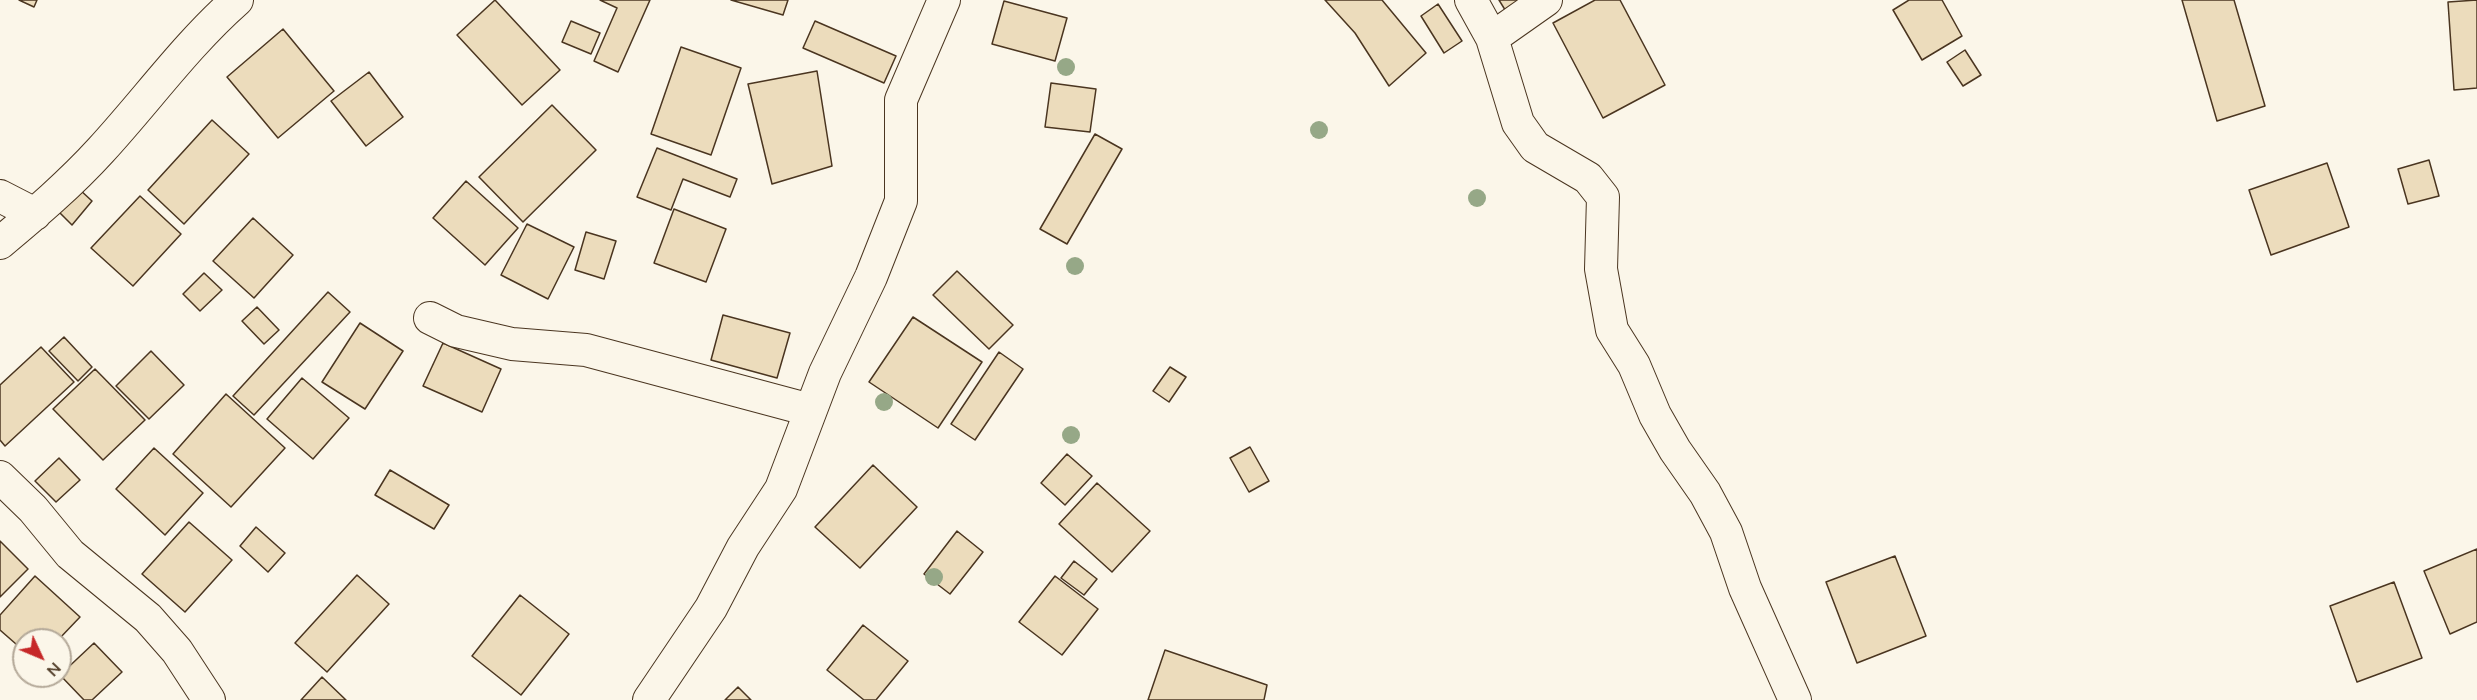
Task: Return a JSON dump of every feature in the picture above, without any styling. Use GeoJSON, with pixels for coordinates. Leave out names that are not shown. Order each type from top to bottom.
{"type":"FeatureCollection","features":[{"type":"Feature","properties":{"kind":"street"},"geometry":{"type":"LineString","coordinates":[[0,243],[59,194],[100,152],[204,32],[237,0]]}},
{"type":"Feature","properties":{"kind":"street"},"geometry":{"type":"LineString","coordinates":[[649,700],[711,608],[743,547],[781,489],[810,410],[855,306],[871,277],[901,201],[901,100],[932,21],[944,0]]}},
{"type":"Feature","properties":{"kind":"street"},"geometry":{"type":"LineString","coordinates":[[1472,0],[1492,38],[1518,123],[1535,147],[1588,178],[1603,197],[1601,268],[1612,330],[1634,366],[1655,415],[1705,493],[1726,532],[1745,588],[1795,700]]}},
{"type":"Feature","properties":{"kind":"street"},"geometry":{"type":"LineString","coordinates":[[1492,38],[1546,0]]}},
{"type":"Feature","properties":{"kind":"street"},"geometry":{"type":"LineString","coordinates":[[0,196],[35,214]]}},
{"type":"Feature","properties":{"kind":"street"},"geometry":{"type":"LineString","coordinates":[[430,318],[456,332],[512,344],[586,350],[810,410]]}},
{"type":"Feature","properties":{"kind":"street"},"geometry":{"type":"LineString","coordinates":[[0,477],[33,509],[70,554],[148,618],[177,651],[209,700]]}},
{"type":"Feature","properties":{"kind":"building"},"geometry":{"type":"Polygon","coordinates":[[[19,0],[37,0],[34,7],[19,0]]]}},
{"type":"Feature","properties":{"kind":"building"},"geometry":{"type":"Polygon","coordinates":[[[495,0],[560,70],[522,105],[457,35],[495,0]]]}},
{"type":"Feature","properties":{"kind":"building"},"geometry":{"type":"Polygon","coordinates":[[[600,0],[650,0],[618,72],[594,61],[617,8],[600,0]]]}},
{"type":"Feature","properties":{"kind":"building"},"geometry":{"type":"Polygon","coordinates":[[[731,0],[788,0],[783,15],[731,0]]]}},
{"type":"Feature","properties":{"kind":"building"},"geometry":{"type":"Polygon","coordinates":[[[1325,0],[1382,0],[1426,53],[1389,86],[1355,33],[1325,0]]]}},
{"type":"Feature","properties":{"kind":"building"},"geometry":{"type":"Polygon","coordinates":[[[1499,0],[1528,0],[1507,13],[1499,0]]]}},
{"type":"Feature","properties":{"kind":"building"},"geometry":{"type":"Polygon","coordinates":[[[1595,0],[1620,0],[1665,85],[1603,118],[1553,23],[1595,0]]]}},
{"type":"Feature","properties":{"kind":"building"},"geometry":{"type":"Polygon","coordinates":[[[1909,0],[1942,0],[1962,36],[1922,60],[1893,10],[1909,0]]]}},
{"type":"Feature","properties":{"kind":"building"},"geometry":{"type":"Polygon","coordinates":[[[2182,0],[2234,0],[2265,106],[2217,121],[2182,0]]]}},
{"type":"Feature","properties":{"kind":"building"},"geometry":{"type":"Polygon","coordinates":[[[2477,0],[2477,88],[2454,90],[2448,2],[2477,0]]]}},
{"type":"Feature","properties":{"kind":"building"},"geometry":{"type":"Polygon","coordinates":[[[1004,1],[1067,18],[1055,61],[992,44],[1004,1]]]}},
{"type":"Feature","properties":{"kind":"building"},"geometry":{"type":"Polygon","coordinates":[[[1438,4],[1462,41],[1444,53],[1421,16],[1438,4]]]}},
{"type":"Feature","properties":{"kind":"building"},"geometry":{"type":"Polygon","coordinates":[[[571,21],[600,33],[591,54],[562,42],[571,21]]]}},
{"type":"Feature","properties":{"kind":"building"},"geometry":{"type":"Polygon","coordinates":[[[815,21],[896,56],[884,83],[803,48],[815,21]]]}},
{"type":"Feature","properties":{"kind":"building"},"geometry":{"type":"Polygon","coordinates":[[[283,29],[334,91],[278,138],[227,77],[283,29]]]}},
{"type":"Feature","properties":{"kind":"building"},"geometry":{"type":"Polygon","coordinates":[[[681,47],[741,68],[711,155],[651,134],[681,47]]]}},
{"type":"Feature","properties":{"kind":"building"},"geometry":{"type":"Polygon","coordinates":[[[1965,50],[1981,75],[1963,86],[1947,62],[1965,50]]]}},
{"type":"Feature","properties":{"kind":"building"},"geometry":{"type":"Polygon","coordinates":[[[817,71],[832,166],[772,184],[748,84],[817,71]]]}},
{"type":"Feature","properties":{"kind":"building"},"geometry":{"type":"Polygon","coordinates":[[[369,72],[403,117],[366,146],[331,101],[369,72]]]}},
{"type":"Feature","properties":{"kind":"building"},"geometry":{"type":"Polygon","coordinates":[[[1051,83],[1096,89],[1090,132],[1045,127],[1051,83]]]}},
{"type":"Feature","properties":{"kind":"building"},"geometry":{"type":"Polygon","coordinates":[[[552,105],[596,150],[523,222],[479,177],[552,105]]]}},
{"type":"Feature","properties":{"kind":"building"},"geometry":{"type":"Polygon","coordinates":[[[212,120],[249,154],[184,224],[148,190],[212,120]]]}},
{"type":"Feature","properties":{"kind":"building"},"geometry":{"type":"Polygon","coordinates":[[[1095,134],[1122,149],[1067,244],[1040,229],[1095,134]]]}},
{"type":"Feature","properties":{"kind":"building"},"geometry":{"type":"Polygon","coordinates":[[[657,148],[737,179],[730,197],[683,179],[671,210],[637,197],[657,148]]]}},
{"type":"Feature","properties":{"kind":"building"},"geometry":{"type":"Polygon","coordinates":[[[2429,160],[2439,196],[2408,204],[2398,169],[2429,160]]]}},
{"type":"Feature","properties":{"kind":"building"},"geometry":{"type":"Polygon","coordinates":[[[2327,163],[2349,227],[2271,255],[2249,190],[2327,163]]]}},
{"type":"Feature","properties":{"kind":"building"},"geometry":{"type":"Polygon","coordinates":[[[466,181],[518,228],[485,265],[433,218],[466,181]]]}},
{"type":"Feature","properties":{"kind":"building"},"geometry":{"type":"Polygon","coordinates":[[[79,189],[92,201],[72,225],[59,212],[79,189]]]}},
{"type":"Feature","properties":{"kind":"building"},"geometry":{"type":"Polygon","coordinates":[[[140,196],[181,234],[133,286],[91,248],[140,196]]]}},
{"type":"Feature","properties":{"kind":"building"},"geometry":{"type":"Polygon","coordinates":[[[674,209],[726,229],[706,282],[654,263],[674,209]]]}},
{"type":"Feature","properties":{"kind":"building"},"geometry":{"type":"Polygon","coordinates":[[[253,218],[293,255],[254,298],[213,261],[253,218]]]}},
{"type":"Feature","properties":{"kind":"building"},"geometry":{"type":"Polygon","coordinates":[[[527,224],[574,247],[548,299],[501,275],[527,224]]]}},
{"type":"Feature","properties":{"kind":"building"},"geometry":{"type":"Polygon","coordinates":[[[586,232],[616,241],[604,279],[575,270],[586,232]]]}},
{"type":"Feature","properties":{"kind":"building"},"geometry":{"type":"Polygon","coordinates":[[[957,271],[1013,325],[989,349],[933,295],[957,271]]]}},
{"type":"Feature","properties":{"kind":"building"},"geometry":{"type":"Polygon","coordinates":[[[204,273],[222,290],[200,311],[183,294],[204,273]]]}},
{"type":"Feature","properties":{"kind":"building"},"geometry":{"type":"Polygon","coordinates":[[[328,292],[350,312],[254,415],[233,396],[328,292]]]}},
{"type":"Feature","properties":{"kind":"building"},"geometry":{"type":"Polygon","coordinates":[[[257,307],[279,330],[264,344],[242,321],[257,307]]]}},
{"type":"Feature","properties":{"kind":"building"},"geometry":{"type":"Polygon","coordinates":[[[723,315],[790,333],[777,378],[711,360],[723,315]]]}},
{"type":"Feature","properties":{"kind":"building"},"geometry":{"type":"Polygon","coordinates":[[[913,317],[982,362],[938,428],[869,382],[913,317]]]}},
{"type":"Feature","properties":{"kind":"building"},"geometry":{"type":"Polygon","coordinates":[[[360,323],[403,351],[365,409],[322,382],[360,323]]]}},
{"type":"Feature","properties":{"kind":"building"},"geometry":{"type":"Polygon","coordinates":[[[64,337],[92,367],[78,381],[49,351],[64,337]]]}},
{"type":"Feature","properties":{"kind":"building"},"geometry":{"type":"Polygon","coordinates":[[[443,343],[501,369],[482,412],[423,386],[443,343]]]}},
{"type":"Feature","properties":{"kind":"building"},"geometry":{"type":"Polygon","coordinates":[[[41,347],[74,382],[5,446],[0,440],[0,385],[41,347]]]}},
{"type":"Feature","properties":{"kind":"building"},"geometry":{"type":"Polygon","coordinates":[[[151,351],[184,385],[149,419],[116,386],[151,351]]]}},
{"type":"Feature","properties":{"kind":"building"},"geometry":{"type":"Polygon","coordinates":[[[999,352],[1023,369],[975,440],[951,424],[999,352]]]}},
{"type":"Feature","properties":{"kind":"building"},"geometry":{"type":"Polygon","coordinates":[[[1170,367],[1186,377],[1169,402],[1153,391],[1170,367]]]}},
{"type":"Feature","properties":{"kind":"building"},"geometry":{"type":"Polygon","coordinates":[[[95,369],[145,420],[103,460],[53,409],[95,369]]]}},
{"type":"Feature","properties":{"kind":"building"},"geometry":{"type":"Polygon","coordinates":[[[302,378],[349,418],[313,459],[267,419],[302,378]]]}},
{"type":"Feature","properties":{"kind":"building"},"geometry":{"type":"Polygon","coordinates":[[[226,394],[285,448],[231,507],[173,454],[226,394]]]}},
{"type":"Feature","properties":{"kind":"building"},"geometry":{"type":"Polygon","coordinates":[[[1250,447],[1269,481],[1249,492],[1230,458],[1250,447]]]}},
{"type":"Feature","properties":{"kind":"building"},"geometry":{"type":"Polygon","coordinates":[[[154,448],[203,493],[165,535],[116,489],[154,448]]]}},
{"type":"Feature","properties":{"kind":"building"},"geometry":{"type":"Polygon","coordinates":[[[1067,454],[1092,476],[1065,505],[1041,483],[1067,454]]]}},
{"type":"Feature","properties":{"kind":"building"},"geometry":{"type":"Polygon","coordinates":[[[59,458],[80,480],[56,502],[35,481],[59,458]]]}},
{"type":"Feature","properties":{"kind":"building"},"geometry":{"type":"Polygon","coordinates":[[[873,465],[917,507],[860,568],[815,527],[873,465]]]}},
{"type":"Feature","properties":{"kind":"building"},"geometry":{"type":"Polygon","coordinates":[[[390,470],[449,505],[434,529],[375,495],[390,470]]]}},
{"type":"Feature","properties":{"kind":"building"},"geometry":{"type":"Polygon","coordinates":[[[1097,483],[1150,531],[1112,572],[1059,524],[1097,483]]]}},
{"type":"Feature","properties":{"kind":"building"},"geometry":{"type":"Polygon","coordinates":[[[189,522],[232,560],[185,612],[142,574],[189,522]]]}},
{"type":"Feature","properties":{"kind":"building"},"geometry":{"type":"Polygon","coordinates":[[[256,527],[285,553],[268,572],[240,546],[256,527]]]}},
{"type":"Feature","properties":{"kind":"building"},"geometry":{"type":"Polygon","coordinates":[[[957,531],[983,552],[950,594],[924,574],[957,531]]]}},
{"type":"Feature","properties":{"kind":"building"},"geometry":{"type":"Polygon","coordinates":[[[0,541],[28,569],[0,597],[0,541]]]}},
{"type":"Feature","properties":{"kind":"building"},"geometry":{"type":"Polygon","coordinates":[[[2477,549],[2477,622],[2450,634],[2424,571],[2477,549]]]}},
{"type":"Feature","properties":{"kind":"building"},"geometry":{"type":"Polygon","coordinates":[[[1895,556],[1926,636],[1857,663],[1826,582],[1895,556]]]}},
{"type":"Feature","properties":{"kind":"building"},"geometry":{"type":"Polygon","coordinates":[[[1074,561],[1097,579],[1084,595],[1061,578],[1074,561]]]}},
{"type":"Feature","properties":{"kind":"building"},"geometry":{"type":"Polygon","coordinates":[[[357,575],[389,604],[327,672],[295,643],[357,575]]]}},
{"type":"Feature","properties":{"kind":"building"},"geometry":{"type":"Polygon","coordinates":[[[35,576],[80,617],[69,628],[12,628],[12,640],[0,630],[0,615],[35,576]]]}},
{"type":"Feature","properties":{"kind":"building"},"geometry":{"type":"Polygon","coordinates":[[[1055,576],[1098,609],[1062,655],[1019,622],[1055,576]]]}},
{"type":"Feature","properties":{"kind":"building"},"geometry":{"type":"Polygon","coordinates":[[[2394,582],[2422,658],[2357,682],[2330,606],[2394,582]]]}},
{"type":"Feature","properties":{"kind":"building"},"geometry":{"type":"Polygon","coordinates":[[[520,595],[569,634],[521,695],[472,656],[520,595]]]}},
{"type":"Feature","properties":{"kind":"building"},"geometry":{"type":"Polygon","coordinates":[[[863,625],[908,661],[876,700],[864,700],[827,670],[863,625]]]}},
{"type":"Feature","properties":{"kind":"building"},"geometry":{"type":"Polygon","coordinates":[[[94,643],[122,672],[92,700],[84,700],[72,688],[72,664],[94,643]]]}},
{"type":"Feature","properties":{"kind":"building"},"geometry":{"type":"Polygon","coordinates":[[[1165,650],[1267,685],[1264,700],[1148,700],[1165,650]]]}},
{"type":"Feature","properties":{"kind":"building"},"geometry":{"type":"Polygon","coordinates":[[[322,677],[346,700],[301,700],[322,677]]]}},
{"type":"Feature","properties":{"kind":"building"},"geometry":{"type":"Polygon","coordinates":[[[738,687],[751,700],[725,700],[738,687]]]}}]}
